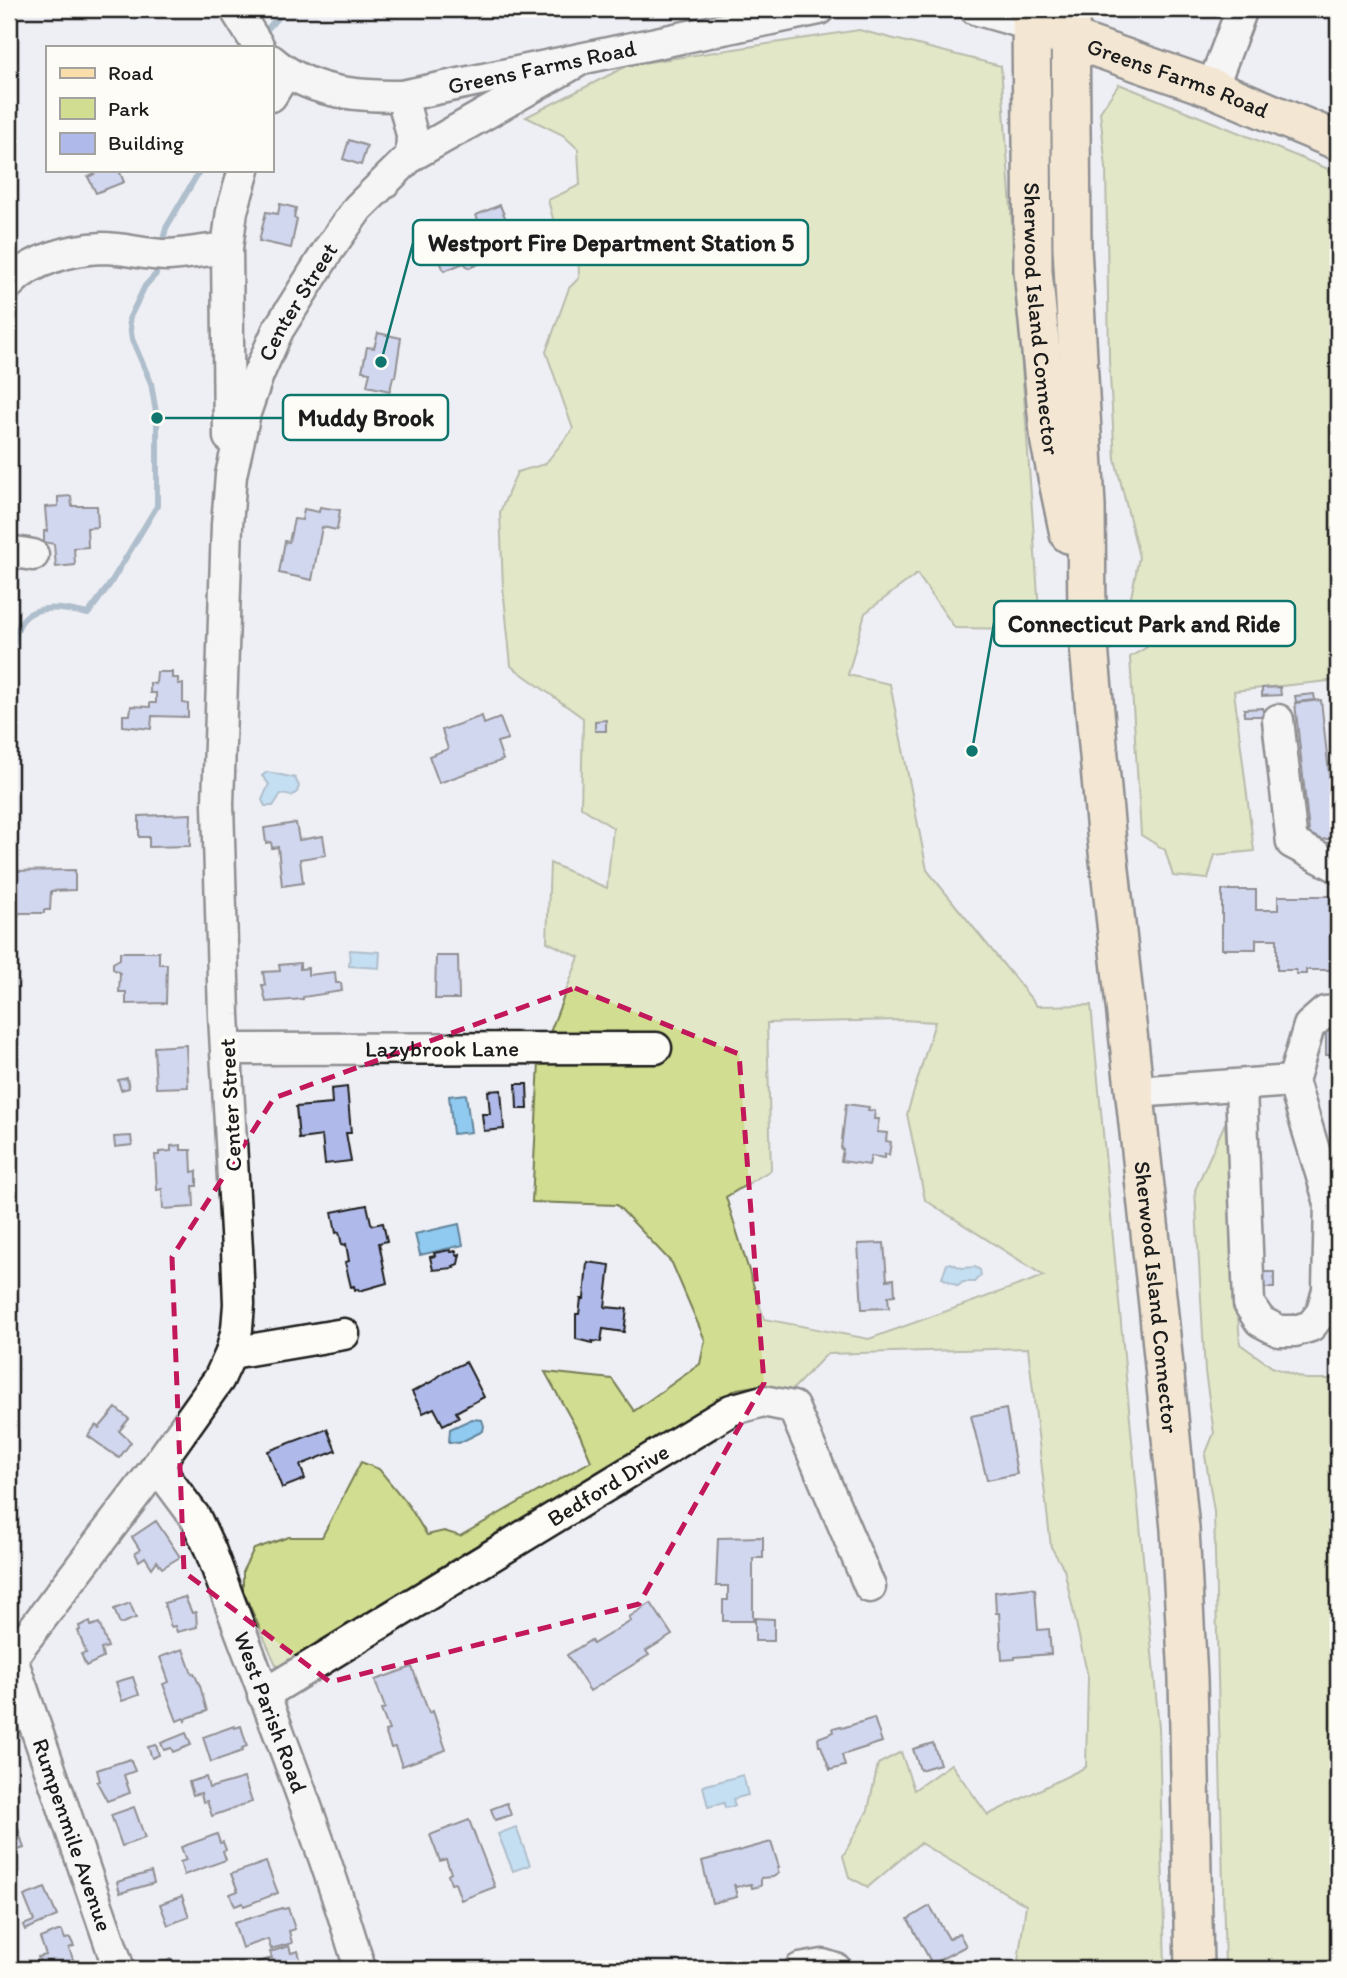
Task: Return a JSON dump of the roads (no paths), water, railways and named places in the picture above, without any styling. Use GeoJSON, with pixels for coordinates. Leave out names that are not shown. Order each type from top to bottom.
{"type":"FeatureCollection","features":[{"type":"Feature","properties":{"kind":"main road","name":"Greens Farms Road"},"geometry":{"type":"LineString","coordinates":[[1031,17],[1070,23],[1212,88],[1338,141]]}},
{"type":"Feature","properties":{"kind":"main road","name":"Sherwood Island Connector"},"geometry":{"type":"LineString","coordinates":[[1031,17],[1032,258],[1040,353],[1050,443],[1087,624]]}},
{"type":"Feature","properties":{"kind":"main road","name":"Sherwood Island Connector"},"geometry":{"type":"LineString","coordinates":[[1070,23],[1072,247],[1086,506],[1087,624],[1105,832],[1161,1330],[1180,1529],[1188,1679],[1194,1969]]}},
{"type":"Feature","properties":{"kind":"street","name":"Greens Farms Road"},"geometry":{"type":"LineString","coordinates":[[276,76],[341,93],[402,96],[819,9]]}},
{"type":"Feature","properties":{"kind":"street","name":"Greens Farms Road"},"geometry":{"type":"LineString","coordinates":[[975,9],[1031,17]]}},
{"type":"Feature","properties":{"kind":"street"},"geometry":{"type":"LineString","coordinates":[[1212,88],[1242,9]]}},
{"type":"Feature","properties":{"kind":"street"},"geometry":{"type":"LineString","coordinates":[[238,13],[258,46]]}},
{"type":"Feature","properties":{"kind":"street","name":"Center Street"},"geometry":{"type":"LineString","coordinates":[[231,475],[258,375],[278,330],[358,208],[411,156],[580,60]]}},
{"type":"Feature","properties":{"kind":"street"},"geometry":{"type":"LineString","coordinates":[[402,96],[412,135],[411,156]]}},
{"type":"Feature","properties":{"kind":"street","name":"Center Street"},"geometry":{"type":"LineString","coordinates":[[10,1660],[157,1466],[219,1379],[231,1353],[237,1329],[239,1304],[226,1049],[218,804],[231,475],[227,248],[232,211],[243,172]]}},
{"type":"Feature","properties":{"kind":"street"},"geometry":{"type":"LineString","coordinates":[[9,284],[38,264],[77,251],[104,248],[154,253],[227,248]]}},
{"type":"Feature","properties":{"kind":"street"},"geometry":{"type":"LineString","coordinates":[[1278,720],[1292,843],[1338,867]]}},
{"type":"Feature","properties":{"kind":"street"},"geometry":{"type":"LineString","coordinates":[[1241,1086],[1250,1304],[1260,1321],[1279,1331],[1295,1331],[1311,1326],[1322,1312],[1328,1290],[1329,1203],[1293,1081],[1309,1026],[1325,1012],[1338,1010]]}},
{"type":"Feature","properties":{"kind":"street","name":"Lazybrook Lane"},"geometry":{"type":"LineString","coordinates":[[226,1049],[656,1048]]}},
{"type":"Feature","properties":{"kind":"street"},"geometry":{"type":"LineString","coordinates":[[1134,1092],[1293,1081]]}},
{"type":"Feature","properties":{"kind":"street"},"geometry":{"type":"LineString","coordinates":[[231,1353],[344,1334]]}},
{"type":"Feature","properties":{"kind":"street","name":"Bedford Drive"},"geometry":{"type":"LineString","coordinates":[[263,1695],[731,1410],[763,1401],[793,1407],[870,1587]]}},
{"type":"Feature","properties":{"kind":"street","name":"West Parish Road"},"geometry":{"type":"LineString","coordinates":[[157,1466],[195,1517],[210,1549],[315,1829],[360,1969]]}},
{"type":"Feature","properties":{"kind":"street","name":"Rumpenmile Avenue"},"geometry":{"type":"LineString","coordinates":[[10,1660],[119,1969]]}},
{"type":"Feature","properties":{"kind":"street"},"geometry":{"type":"LineString","coordinates":[[800,1969],[823,1965],[836,1969]]}},
{"type":"Feature","properties":{"kind":"water"},"geometry":{"type":"Polygon","coordinates":[[[267,772],[295,778],[299,786],[297,792],[292,796],[281,794],[273,806],[265,806],[262,800],[269,784],[262,776],[267,772]]]}},
{"type":"Feature","properties":{"kind":"water"},"geometry":{"type":"Polygon","coordinates":[[[350,950],[380,952],[379,968],[349,966],[350,950]]]}},
{"type":"Feature","properties":{"kind":"water"},"geometry":{"type":"Polygon","coordinates":[[[466,1094],[471,1132],[453,1134],[449,1096],[466,1094]]]}},
{"type":"Feature","properties":{"kind":"water"},"geometry":{"type":"Polygon","coordinates":[[[459,1224],[463,1245],[420,1255],[415,1234],[459,1224]]]}},
{"type":"Feature","properties":{"kind":"water"},"geometry":{"type":"Polygon","coordinates":[[[947,1264],[962,1268],[975,1267],[980,1270],[981,1275],[974,1282],[963,1282],[958,1286],[942,1278],[947,1264]]]}},
{"type":"Feature","properties":{"kind":"water"},"geometry":{"type":"Polygon","coordinates":[[[472,1419],[482,1420],[483,1431],[459,1443],[449,1442],[450,1429],[472,1419]]]}},
{"type":"Feature","properties":{"kind":"water"},"geometry":{"type":"Polygon","coordinates":[[[743,1775],[748,1795],[733,1799],[735,1806],[725,1808],[724,1803],[708,1807],[703,1786],[743,1775]]]}},
{"type":"Feature","properties":{"kind":"water"},"geometry":{"type":"Polygon","coordinates":[[[516,1827],[530,1865],[513,1871],[498,1834],[516,1827]]]}},
{"type":"Feature","properties":{"kind":"waterway"},"geometry":{"type":"LineString","coordinates":[[263,34],[285,9]]}},
{"type":"Feature","properties":{"kind":"waterway"},"geometry":{"type":"LineString","coordinates":[[161,248],[166,228],[199,172]]}},
{"type":"Feature","properties":{"kind":"waterway"},"geometry":{"type":"LineString","coordinates":[[9,660],[18,628],[30,613],[59,609],[88,614],[110,584],[157,506],[157,418],[151,383],[132,339],[129,319],[145,286],[156,274],[158,262]]}},
{"type":"Feature","properties":{"kind":"place","name":"Westport Fire Department Station 5"},"geometry":{"type":"Point","coordinates":[381,362]}},
{"type":"Feature","properties":{"kind":"place","name":"Muddy Brook"},"geometry":{"type":"Point","coordinates":[157,418]}},
{"type":"Feature","properties":{"kind":"place","name":"Connecticut Park and Ride"},"geometry":{"type":"Point","coordinates":[972,751]}}]}
